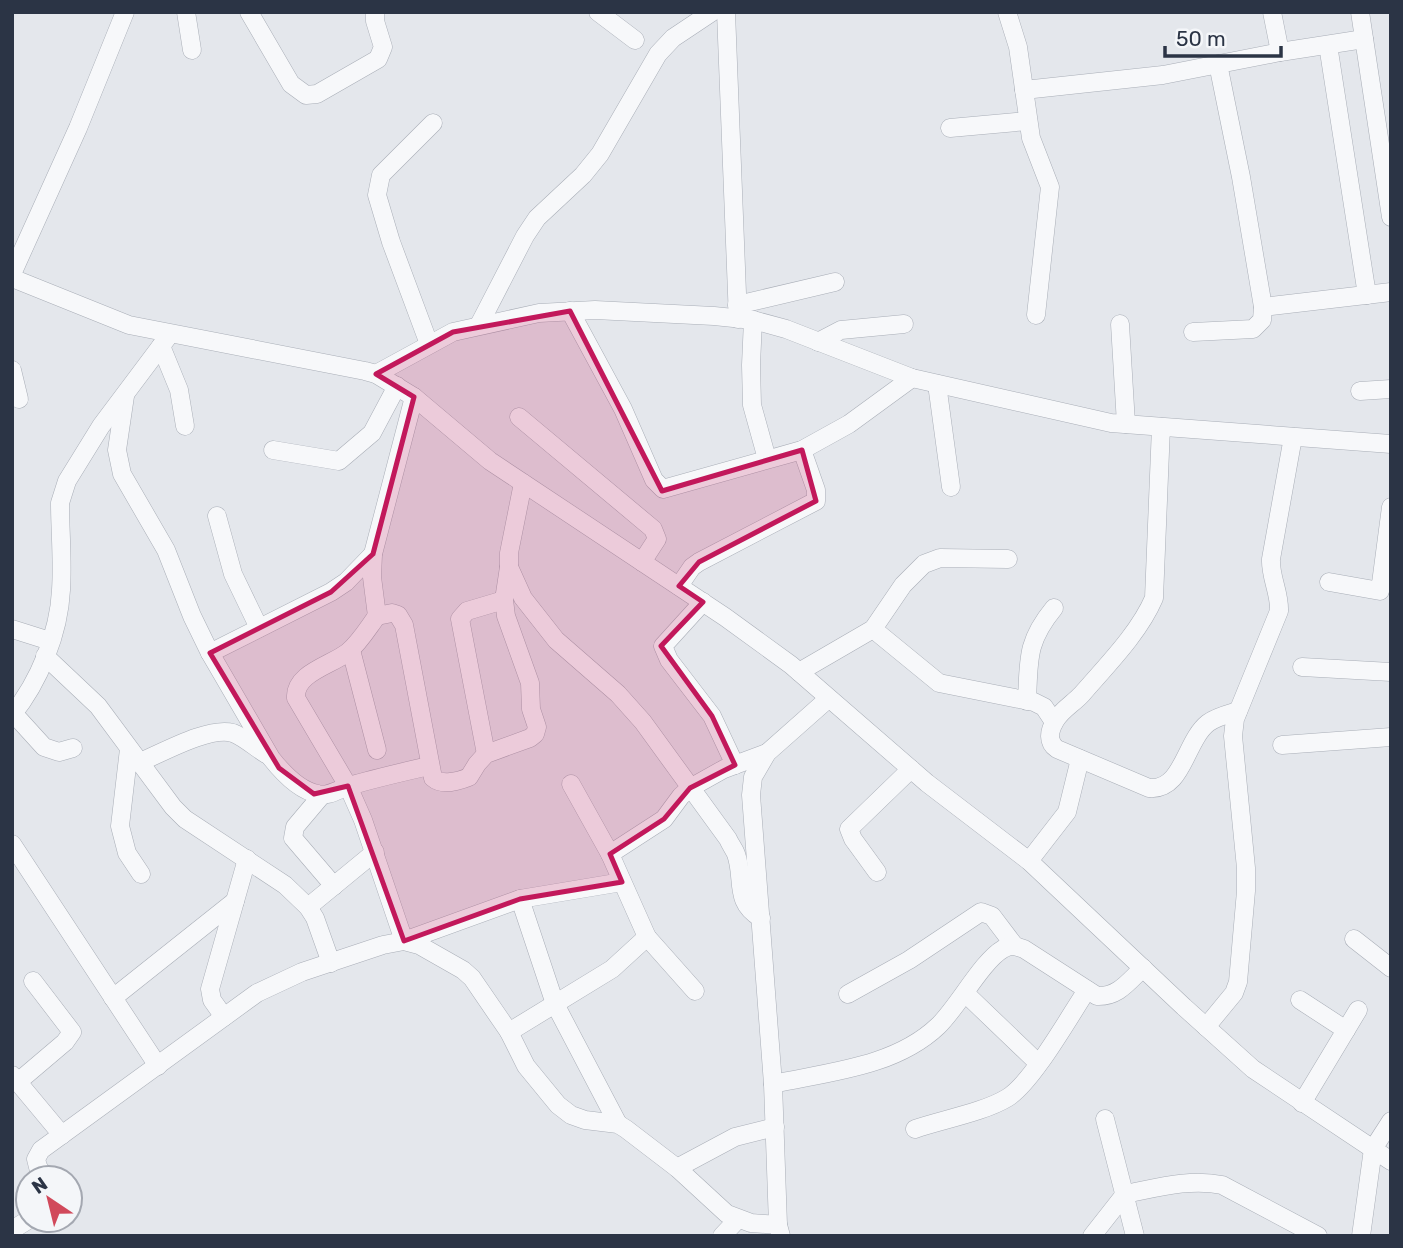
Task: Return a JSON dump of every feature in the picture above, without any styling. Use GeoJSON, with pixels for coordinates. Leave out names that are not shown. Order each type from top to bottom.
{"type":"FeatureCollection","features":[{"type":"Feature","properties":{"kind":"street"},"geometry":{"type":"LineString","coordinates":[[125,12],[78,128],[12,276],[165,340],[376,374],[397,386],[491,461],[703,602],[799,672],[911,769],[1029,861],[1252,1069],[1391,1161]]}},
{"type":"Feature","properties":{"kind":"street"},"geometry":{"type":"LineString","coordinates":[[186,12],[192,50]]}},
{"type":"Feature","properties":{"kind":"street"},"geometry":{"type":"LineString","coordinates":[[249,12],[291,84],[298,92],[306,95],[317,94],[378,59],[383,47],[374,20],[375,13],[383,15],[391,12]]}},
{"type":"Feature","properties":{"kind":"street"},"geometry":{"type":"LineString","coordinates":[[598,12],[635,40]]}},
{"type":"Feature","properties":{"kind":"street"},"geometry":{"type":"LineString","coordinates":[[479,325],[525,236],[537,218],[583,175],[600,154],[658,54],[673,38],[711,12]]}},
{"type":"Feature","properties":{"kind":"street"},"geometry":{"type":"LineString","coordinates":[[726,12],[743,315],[751,365],[752,405],[767,459]]}},
{"type":"Feature","properties":{"kind":"street"},"geometry":{"type":"LineString","coordinates":[[1007,12],[1018,47],[1034,152],[1046,173],[1050,187],[1035,314]]}},
{"type":"Feature","properties":{"kind":"street"},"geometry":{"type":"LineString","coordinates":[[1272,12],[1280,52]]}},
{"type":"Feature","properties":{"kind":"street"},"geometry":{"type":"LineString","coordinates":[[1360,12],[1391,217]]}},
{"type":"Feature","properties":{"kind":"street"},"geometry":{"type":"LineString","coordinates":[[1024,90],[1163,75],[1364,39]]}},
{"type":"Feature","properties":{"kind":"street"},"geometry":{"type":"LineString","coordinates":[[1328,45],[1367,295]]}},
{"type":"Feature","properties":{"kind":"street"},"geometry":{"type":"LineString","coordinates":[[1194,332],[1253,329],[1262,320],[1263,307],[1241,177],[1218,64]]}},
{"type":"Feature","properties":{"kind":"street"},"geometry":{"type":"LineString","coordinates":[[950,128],[1028,121]]}},
{"type":"Feature","properties":{"kind":"street"},"geometry":{"type":"LineString","coordinates":[[429,344],[391,242],[377,195],[381,175],[433,123]]}},
{"type":"Feature","properties":{"kind":"street"},"geometry":{"type":"LineString","coordinates":[[743,315],[835,282]]}},
{"type":"Feature","properties":{"kind":"street"},"geometry":{"type":"LineString","coordinates":[[1263,307],[1391,292]]}},
{"type":"Feature","properties":{"kind":"street"},"geometry":{"type":"LineString","coordinates":[[376,374],[453,332],[539,313],[595,310],[743,315],[912,378],[1111,423],[1391,444]]}},
{"type":"Feature","properties":{"kind":"street"},"geometry":{"type":"LineString","coordinates":[[570,311],[623,409],[659,486],[663,489],[802,450],[849,424],[912,378]]}},
{"type":"Feature","properties":{"kind":"street"},"geometry":{"type":"LineString","coordinates":[[818,341],[841,330],[904,324]]}},
{"type":"Feature","properties":{"kind":"street"},"geometry":{"type":"LineString","coordinates":[[1120,324],[1126,424]]}},
{"type":"Feature","properties":{"kind":"street"},"geometry":{"type":"LineString","coordinates":[[73,748],[60,752],[44,747],[13,715],[30,688],[48,649],[61,591],[62,490],[101,426],[165,340]]}},
{"type":"Feature","properties":{"kind":"street"},"geometry":{"type":"LineString","coordinates":[[165,340],[179,390],[185,426]]}},
{"type":"Feature","properties":{"kind":"street"},"geometry":{"type":"LineString","coordinates":[[12,370],[19,399]]}},
{"type":"Feature","properties":{"kind":"street"},"geometry":{"type":"LineString","coordinates":[[937,384],[951,487]]}},
{"type":"Feature","properties":{"kind":"street"},"geometry":{"type":"LineString","coordinates":[[272,450],[339,461],[372,433],[397,386]]}},
{"type":"Feature","properties":{"kind":"street"},"geometry":{"type":"LineString","coordinates":[[1360,391],[1391,388]]}},
{"type":"Feature","properties":{"kind":"street"},"geometry":{"type":"LineString","coordinates":[[125,396],[117,450],[122,474],[166,550],[210,653],[271,758]]}},
{"type":"Feature","properties":{"kind":"street"},"geometry":{"type":"LineString","coordinates":[[377,616],[372,577],[373,554],[414,397]]}},
{"type":"Feature","properties":{"kind":"street"},"geometry":{"type":"LineString","coordinates":[[519,417],[653,529],[657,540],[642,562]]}},
{"type":"Feature","properties":{"kind":"street"},"geometry":{"type":"LineString","coordinates":[[1161,427],[1154,598],[1145,617],[1080,696],[1054,722],[1050,738],[1052,746],[1149,788],[1158,788],[1167,785],[1174,778],[1196,736],[1208,723],[1238,711]]}},
{"type":"Feature","properties":{"kind":"street"},"geometry":{"type":"LineString","coordinates":[[1206,1027],[1234,993],[1238,982],[1246,891],[1244,842],[1233,736],[1238,711],[1279,611],[1280,599],[1271,569],[1271,559],[1293,437]]}},
{"type":"Feature","properties":{"kind":"street"},"geometry":{"type":"LineString","coordinates":[[679,586],[692,567],[699,562],[816,500],[816,490],[802,450]]}},
{"type":"Feature","properties":{"kind":"street"},"geometry":{"type":"LineString","coordinates":[[404,941],[375,852],[348,786],[296,698],[295,689],[300,681],[351,650],[377,616],[392,613],[398,615],[404,625],[429,766],[437,782],[469,777],[486,754],[535,734],[537,727],[531,709],[530,683],[509,630],[504,600],[509,553],[523,483]]}},
{"type":"Feature","properties":{"kind":"street"},"geometry":{"type":"LineString","coordinates":[[1329,582],[1385,593],[1391,507]]}},
{"type":"Feature","properties":{"kind":"street"},"geometry":{"type":"LineString","coordinates":[[217,516],[227,559],[259,628]]}},
{"type":"Feature","properties":{"kind":"street"},"geometry":{"type":"LineString","coordinates":[[210,653],[331,592],[346,582],[373,554]]}},
{"type":"Feature","properties":{"kind":"street"},"geometry":{"type":"LineString","coordinates":[[799,672],[873,629],[903,585],[924,564],[940,558],[1008,559]]}},
{"type":"Feature","properties":{"kind":"street"},"geometry":{"type":"LineString","coordinates":[[509,568],[523,598],[555,640],[618,694],[643,722],[715,819],[736,854],[743,899],[751,913],[761,918]]}},
{"type":"Feature","properties":{"kind":"street"},"geometry":{"type":"LineString","coordinates":[[486,754],[460,619],[467,611],[504,600]]}},
{"type":"Feature","properties":{"kind":"street"},"geometry":{"type":"LineString","coordinates":[[703,602],[663,646],[669,660],[712,716],[735,765]]}},
{"type":"Feature","properties":{"kind":"street"},"geometry":{"type":"LineString","coordinates":[[1027,701],[1030,650],[1034,636],[1054,608]]}},
{"type":"Feature","properties":{"kind":"street"},"geometry":{"type":"LineString","coordinates":[[12,629],[48,649],[98,706],[173,807],[186,819],[285,885],[308,907],[315,918],[331,963]]}},
{"type":"Feature","properties":{"kind":"street"},"geometry":{"type":"LineString","coordinates":[[873,629],[939,683],[1027,701],[1044,708],[1054,722]]}},
{"type":"Feature","properties":{"kind":"street"},"geometry":{"type":"LineString","coordinates":[[351,650],[377,750]]}},
{"type":"Feature","properties":{"kind":"street"},"geometry":{"type":"LineString","coordinates":[[1302,667],[1391,672]]}},
{"type":"Feature","properties":{"kind":"street"},"geometry":{"type":"LineString","coordinates":[[520,899],[555,1004],[618,1125],[677,1168],[727,1214],[779,1230],[773,1084],[751,794],[753,777],[767,753],[828,699]]}},
{"type":"Feature","properties":{"kind":"street"},"geometry":{"type":"LineString","coordinates":[[134,756],[223,731],[236,734],[271,758],[295,782],[322,795]]}},
{"type":"Feature","properties":{"kind":"street"},"geometry":{"type":"LineString","coordinates":[[1283,745],[1391,737]]}},
{"type":"Feature","properties":{"kind":"street"},"geometry":{"type":"LineString","coordinates":[[610,854],[664,819],[690,788],[735,765],[767,753]]}},
{"type":"Feature","properties":{"kind":"street"},"geometry":{"type":"LineString","coordinates":[[134,756],[120,826],[127,853],[141,874]]}},
{"type":"Feature","properties":{"kind":"street"},"geometry":{"type":"LineString","coordinates":[[1029,861],[1066,812],[1072,798],[1080,759]]}},
{"type":"Feature","properties":{"kind":"street"},"geometry":{"type":"LineString","coordinates":[[334,886],[293,838],[295,827],[322,795],[429,766]]}},
{"type":"Feature","properties":{"kind":"street"},"geometry":{"type":"LineString","coordinates":[[877,872],[849,830],[911,769]]}},
{"type":"Feature","properties":{"kind":"street"},"geometry":{"type":"LineString","coordinates":[[571,784],[610,854],[647,937],[695,991]]}},
{"type":"Feature","properties":{"kind":"street"},"geometry":{"type":"LineString","coordinates":[[12,844],[158,1066]]}},
{"type":"Feature","properties":{"kind":"street"},"geometry":{"type":"LineString","coordinates":[[308,907],[375,852]]}},
{"type":"Feature","properties":{"kind":"street"},"geometry":{"type":"LineString","coordinates":[[224,1017],[212,1000],[210,989],[247,859]]}},
{"type":"Feature","properties":{"kind":"street"},"geometry":{"type":"LineString","coordinates":[[37,1164],[36,1159],[41,1150],[257,993],[285,978],[383,945],[404,941],[520,899],[622,881]]}},
{"type":"Feature","properties":{"kind":"street"},"geometry":{"type":"LineString","coordinates":[[113,998],[235,901]]}},
{"type":"Feature","properties":{"kind":"street"},"geometry":{"type":"LineString","coordinates":[[848,994],[909,961],[981,912],[992,916],[1014,945],[1097,996],[1108,996],[1119,991],[1143,968]]}},
{"type":"Feature","properties":{"kind":"street"},"geometry":{"type":"LineString","coordinates":[[509,1032],[612,969],[647,937]]}},
{"type":"Feature","properties":{"kind":"street"},"geometry":{"type":"LineString","coordinates":[[1353,939],[1391,968]]}},
{"type":"Feature","properties":{"kind":"street"},"geometry":{"type":"LineString","coordinates":[[404,941],[419,945],[472,978],[509,1032],[526,1066],[558,1105],[571,1115],[585,1120],[618,1125]]}},
{"type":"Feature","properties":{"kind":"street"},"geometry":{"type":"LineString","coordinates":[[773,1084],[873,1062],[906,1048],[935,1028],[992,959],[1004,948],[1014,945]]}},
{"type":"Feature","properties":{"kind":"street"},"geometry":{"type":"LineString","coordinates":[[33,981],[72,1032],[65,1042],[16,1078],[62,1135]]}},
{"type":"Feature","properties":{"kind":"street"},"geometry":{"type":"LineString","coordinates":[[915,1129],[1007,1098],[1023,1084],[1087,990]]}},
{"type":"Feature","properties":{"kind":"street"},"geometry":{"type":"LineString","coordinates":[[965,993],[1038,1063]]}},
{"type":"Feature","properties":{"kind":"street"},"geometry":{"type":"LineString","coordinates":[[1300,1000],[1346,1030]]}},
{"type":"Feature","properties":{"kind":"street"},"geometry":{"type":"LineString","coordinates":[[1303,1103],[1358,1010]]}},
{"type":"Feature","properties":{"kind":"street"},"geometry":{"type":"LineString","coordinates":[[1105,1119],[1135,1236]]}},
{"type":"Feature","properties":{"kind":"street"},"geometry":{"type":"LineString","coordinates":[[1361,1236],[1373,1149],[1391,1121]]}},
{"type":"Feature","properties":{"kind":"street"},"geometry":{"type":"LineString","coordinates":[[677,1168],[735,1137],[775,1127]]}},
{"type":"Feature","properties":{"kind":"street"},"geometry":{"type":"LineString","coordinates":[[1092,1236],[1125,1194],[1208,1182],[1222,1185],[1318,1236]]}},
{"type":"Feature","properties":{"kind":"street"},"geometry":{"type":"LineString","coordinates":[[722,1236],[738,1219]]}},
{"type":"Feature","properties":{"kind":"highlighted area"},"geometry":{"type":"Polygon","coordinates":[[[570,311],[662,491],[802,450],[816,501],[699,562],[679,586],[703,602],[661,646],[712,716],[735,765],[690,788],[664,819],[610,854],[622,882],[520,899],[404,941],[348,786],[314,794],[279,768],[210,653],[331,592],[373,554],[414,397],[376,374],[453,332],[570,311]]]}}]}
